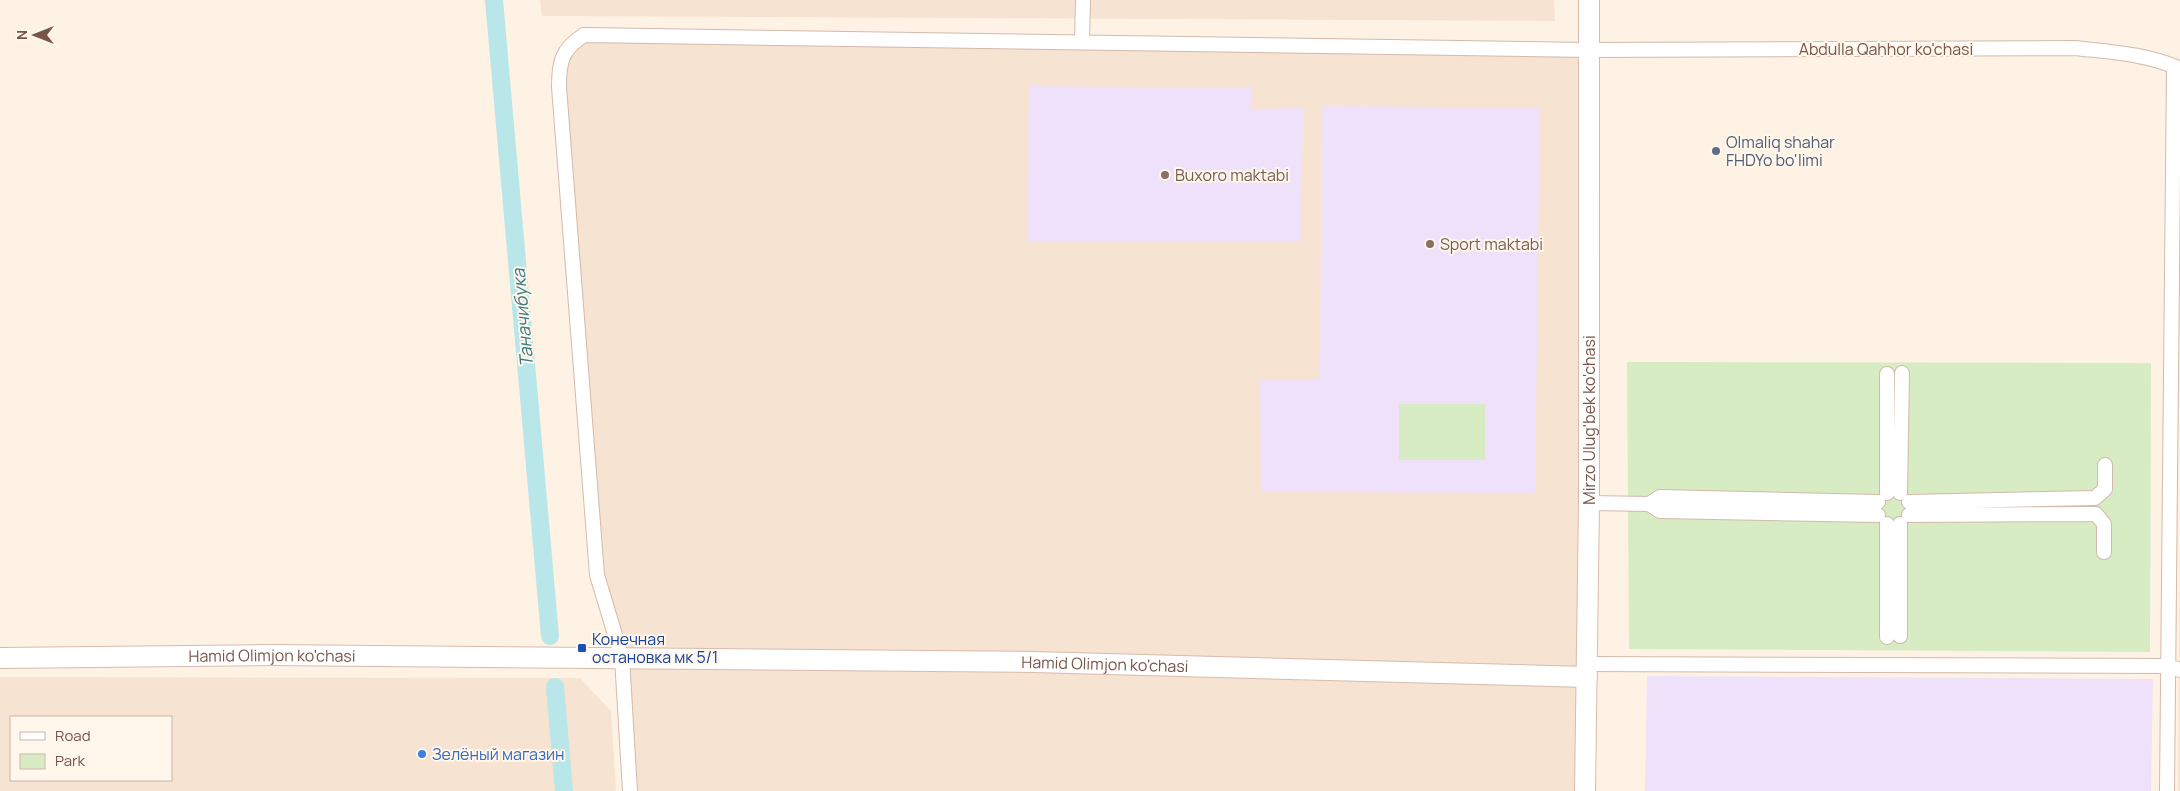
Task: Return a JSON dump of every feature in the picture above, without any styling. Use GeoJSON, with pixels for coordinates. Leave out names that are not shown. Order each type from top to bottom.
{"type":"FeatureCollection","features":[{"type":"Feature","properties":{"kind":"street"},"geometry":{"type":"LineString","coordinates":[[1082,42],[1083,0]]}},
{"type":"Feature","properties":{"kind":"street","name":"Mirzo Ulug'bek ko'chasi"},"geometry":{"type":"LineString","coordinates":[[1586,791],[1589,503],[1588,0]]}},
{"type":"Feature","properties":{"kind":"street","name":"Abdulla Qahhor ko'chasi"},"geometry":{"type":"LineString","coordinates":[[630,791],[622,658],[597,575],[558,87],[563,55],[571,43],[584,35],[1589,50],[2075,48],[2127,54],[2177,67]]}},
{"type":"Feature","properties":{"kind":"street"},"geometry":{"type":"LineString","coordinates":[[2167,791],[2174,668],[2177,67]]}},
{"type":"Feature","properties":{"kind":"street"},"geometry":{"type":"LineString","coordinates":[[1893,509],[1902,373]]}},
{"type":"Feature","properties":{"kind":"street"},"geometry":{"type":"LineString","coordinates":[[1887,374],[1893,509],[1894,637]]}},
{"type":"Feature","properties":{"kind":"street"},"geometry":{"type":"LineString","coordinates":[[1893,509],[2095,498],[2105,488],[2105,465]]}},
{"type":"Feature","properties":{"kind":"street"},"geometry":{"type":"LineString","coordinates":[[1589,503],[1649,504],[1660,497],[1893,509],[2096,514],[2104,524],[2104,552]]}},
{"type":"Feature","properties":{"kind":"street","name":"Hamid Olimjon ko'chasi"},"geometry":{"type":"LineString","coordinates":[[0,658],[270,655],[1033,662],[1587,670]]}},
{"type":"Feature","properties":{"kind":"street"},"geometry":{"type":"LineString","coordinates":[[1587,670],[2174,668]]}},
{"type":"Feature","properties":{"kind":"shaded area"},"geometry":{"type":"Polygon","coordinates":[[[540,0],[1554,0],[1555,21],[542,16],[540,0]]]}},
{"type":"Feature","properties":{"kind":"shaded area"},"geometry":{"type":"Polygon","coordinates":[[[584,35],[1589,50],[1585,791],[630,791],[622,658],[597,575],[559,87],[571,43],[584,35]]]}},
{"type":"Feature","properties":{"kind":"shaded area","name":"Buxoro maktabi"},"geometry":{"type":"Polygon","coordinates":[[[1029,86],[1251,88],[1251,109],[1303,108],[1301,242],[1027,242],[1029,86]]]}},
{"type":"Feature","properties":{"kind":"shaded area","name":"Sport maktabi"},"geometry":{"type":"Polygon","coordinates":[[[1322,106],[1540,108],[1535,493],[1261,492],[1260,380],[1320,380],[1322,106]]]}},
{"type":"Feature","properties":{"kind":"shaded area"},"geometry":{"type":"Polygon","coordinates":[[[2180,536],[2180,791],[2178,791],[2180,536]]]}},
{"type":"Feature","properties":{"kind":"shaded area"},"geometry":{"type":"Polygon","coordinates":[[[1647,676],[2153,679],[2151,791],[1645,791],[1647,676]]]}},
{"type":"Feature","properties":{"kind":"shaded area"},"geometry":{"type":"Polygon","coordinates":[[[0,677],[580,678],[611,711],[616,791],[0,791],[0,677]]]}},
{"type":"Feature","properties":{"kind":"green space"},"geometry":{"type":"Polygon","coordinates":[[[1627,362],[2151,363],[2150,652],[1629,649],[1627,362]]]}},
{"type":"Feature","properties":{"kind":"green space"},"geometry":{"type":"Polygon","coordinates":[[[1399,404],[1485,404],[1485,460],[1399,460],[1399,404]]]}},
{"type":"Feature","properties":{"kind":"waterway","name":"Таначибука"},"geometry":{"type":"LineString","coordinates":[[494,0],[550,636]]}},
{"type":"Feature","properties":{"kind":"waterway","name":"Таначибука"},"geometry":{"type":"LineString","coordinates":[[555,687],[564,791]]}},
{"type":"Feature","properties":{"kind":"place","name":"Olmaliq shahar FHDYo bo'limi"},"geometry":{"type":"Point","coordinates":[1716,151]}},
{"type":"Feature","properties":{"kind":"place","name":"Buxoro maktabi"},"geometry":{"type":"Point","coordinates":[1165,175]}},
{"type":"Feature","properties":{"kind":"place","name":"Sport maktabi"},"geometry":{"type":"Point","coordinates":[1430,244]}},
{"type":"Feature","properties":{"kind":"place","name":"Конечная остановка мк 5/1"},"geometry":{"type":"Point","coordinates":[582,648]}},
{"type":"Feature","properties":{"kind":"place","name":"Зелёный магазин"},"geometry":{"type":"Point","coordinates":[422,754]}}]}
